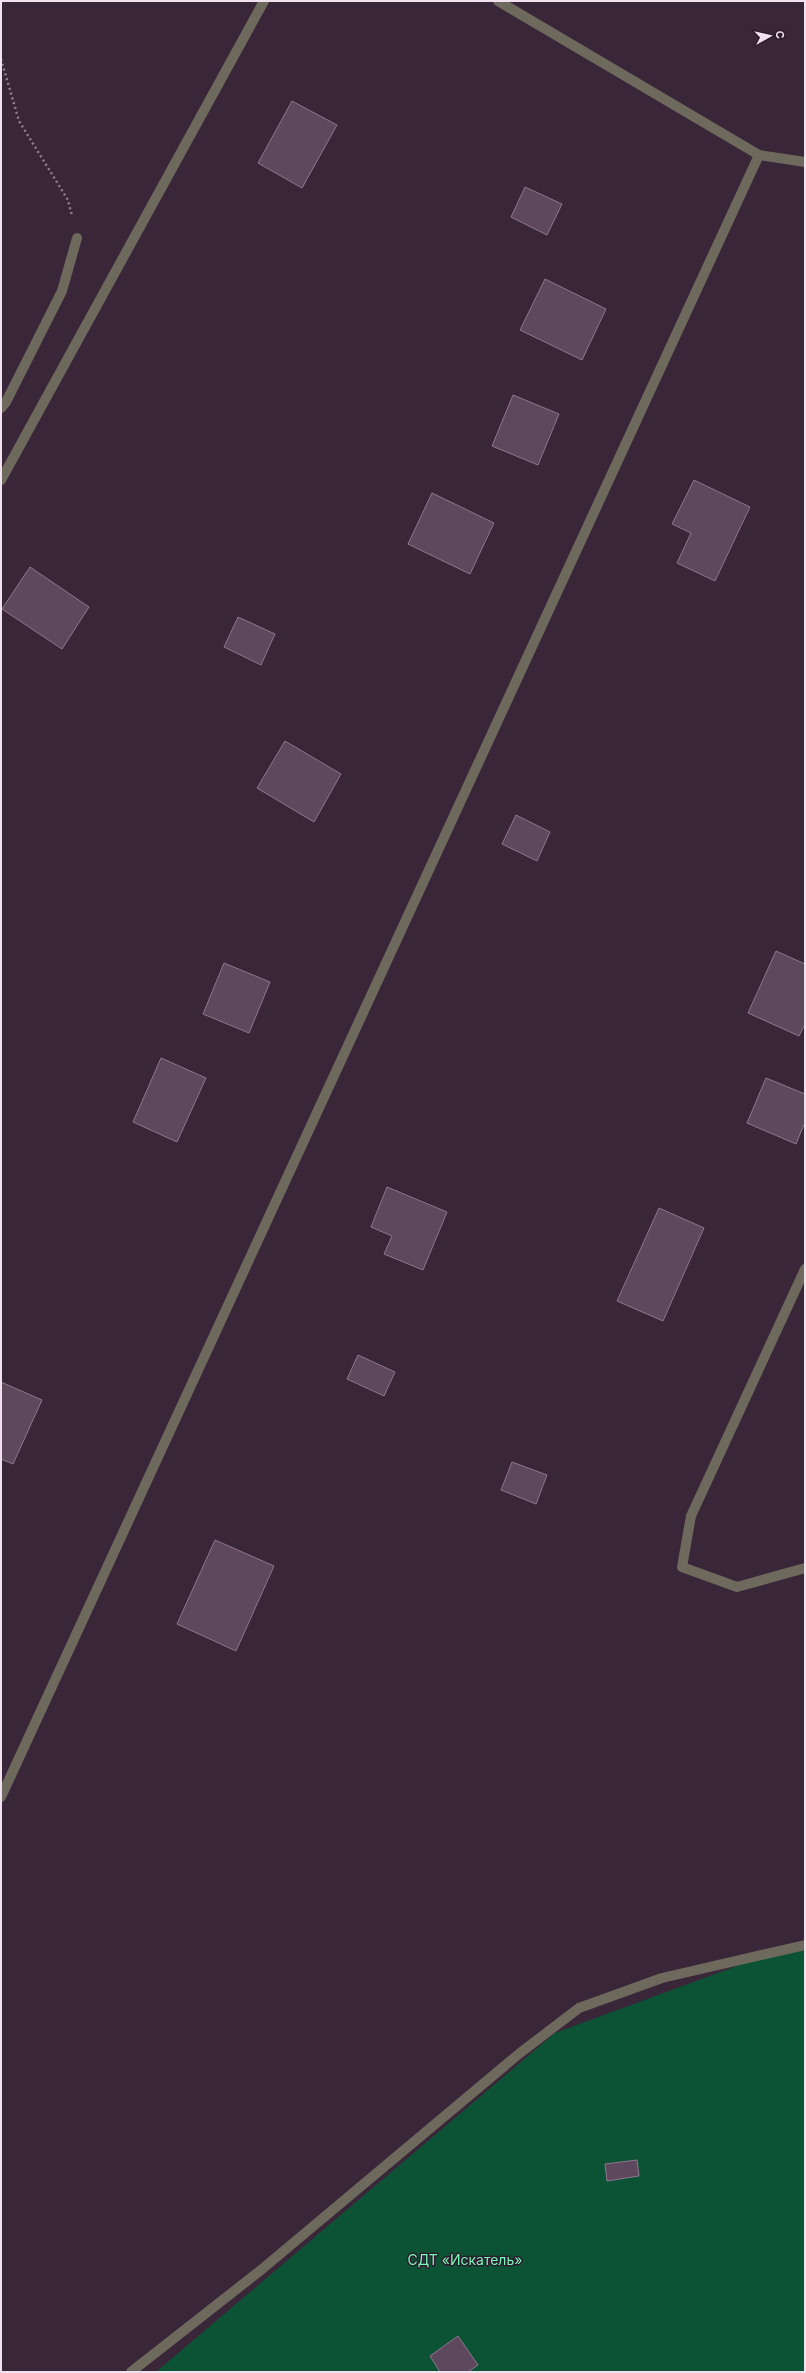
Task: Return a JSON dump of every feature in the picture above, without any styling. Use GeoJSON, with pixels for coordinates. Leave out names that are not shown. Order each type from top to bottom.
{"type":"FeatureCollection","features":[{"type":"Feature","properties":{"kind":"street"},"geometry":{"type":"LineString","coordinates":[[1,480],[264,1]]}},
{"type":"Feature","properties":{"kind":"street"},"geometry":{"type":"LineString","coordinates":[[498,1],[759,155],[805,162]]}},
{"type":"Feature","properties":{"kind":"street"},"geometry":{"type":"LineString","coordinates":[[1,1797],[759,155]]}},
{"type":"Feature","properties":{"kind":"street"},"geometry":{"type":"LineString","coordinates":[[1,408],[24,369],[62,291],[77,238]]}},
{"type":"Feature","properties":{"kind":"street"},"geometry":{"type":"LineString","coordinates":[[805,1269],[691,1516],[682,1567],[737,1587],[805,1568]]}},
{"type":"Feature","properties":{"kind":"street"},"geometry":{"type":"LineString","coordinates":[[131,2372],[261,2270],[520,2053],[579,2008],[662,1978],[805,1945]]}},
{"type":"Feature","properties":{"kind":"path"},"geometry":{"type":"LineString","coordinates":[[1,59],[19,121],[68,200],[77,238]]}},
{"type":"Feature","properties":{"kind":"green space","name":"СДТ «Искатель»"},"geometry":{"type":"Polygon","coordinates":[[[805,1941],[805,2372],[156,2372],[555,2033],[805,1941]]]}},
{"type":"Feature","properties":{"kind":"building"},"geometry":{"type":"Polygon","coordinates":[[[292,101],[337,125],[302,188],[258,163],[292,101]]]}},
{"type":"Feature","properties":{"kind":"building"},"geometry":{"type":"Polygon","coordinates":[[[525,187],[562,204],[547,235],[511,217],[525,187]]]}},
{"type":"Feature","properties":{"kind":"building"},"geometry":{"type":"Polygon","coordinates":[[[545,279],[606,309],[582,360],[520,330],[545,279]]]}},
{"type":"Feature","properties":{"kind":"building"},"geometry":{"type":"Polygon","coordinates":[[[513,395],[559,414],[538,465],[492,446],[513,395]]]}},
{"type":"Feature","properties":{"kind":"building"},"geometry":{"type":"Polygon","coordinates":[[[694,480],[750,507],[715,581],[677,563],[691,533],[672,524],[694,480]]]}},
{"type":"Feature","properties":{"kind":"building"},"geometry":{"type":"Polygon","coordinates":[[[432,493],[494,523],[470,574],[408,544],[432,493]]]}},
{"type":"Feature","properties":{"kind":"building"},"geometry":{"type":"Polygon","coordinates":[[[30,567],[89,607],[62,649],[2,609],[30,567]]]}},
{"type":"Feature","properties":{"kind":"building"},"geometry":{"type":"Polygon","coordinates":[[[238,617],[275,634],[261,665],[224,647],[238,617]]]}},
{"type":"Feature","properties":{"kind":"building"},"geometry":{"type":"Polygon","coordinates":[[[285,741],[341,774],[314,822],[257,788],[285,741]]]}},
{"type":"Feature","properties":{"kind":"building"},"geometry":{"type":"Polygon","coordinates":[[[516,815],[550,832],[537,861],[502,844],[516,815]]]}},
{"type":"Feature","properties":{"kind":"building"},"geometry":{"type":"Polygon","coordinates":[[[776,951],[805,964],[805,1024],[799,1036],[748,1013],[776,951]]]}},
{"type":"Feature","properties":{"kind":"building"},"geometry":{"type":"Polygon","coordinates":[[[224,963],[270,982],[249,1033],[203,1014],[224,963]]]}},
{"type":"Feature","properties":{"kind":"building"},"geometry":{"type":"Polygon","coordinates":[[[161,1058],[206,1078],[177,1142],[133,1122],[161,1058]]]}},
{"type":"Feature","properties":{"kind":"building"},"geometry":{"type":"Polygon","coordinates":[[[766,1078],[805,1094],[805,1122],[796,1144],[747,1123],[766,1078]]]}},
{"type":"Feature","properties":{"kind":"building"},"geometry":{"type":"Polygon","coordinates":[[[387,1187],[447,1212],[423,1270],[384,1254],[392,1236],[371,1227],[387,1187]]]}},
{"type":"Feature","properties":{"kind":"building"},"geometry":{"type":"Polygon","coordinates":[[[659,1208],[704,1228],[663,1321],[617,1301],[659,1208]]]}},
{"type":"Feature","properties":{"kind":"building"},"geometry":{"type":"Polygon","coordinates":[[[358,1355],[395,1372],[384,1396],[347,1379],[358,1355]]]}},
{"type":"Feature","properties":{"kind":"building"},"geometry":{"type":"Polygon","coordinates":[[[1,1382],[42,1400],[13,1464],[1,1459],[1,1382]]]}},
{"type":"Feature","properties":{"kind":"building"},"geometry":{"type":"Polygon","coordinates":[[[512,1462],[547,1475],[536,1504],[501,1490],[512,1462]]]}},
{"type":"Feature","properties":{"kind":"building"},"geometry":{"type":"Polygon","coordinates":[[[215,1540],[274,1566],[236,1651],[177,1624],[215,1540]]]}},
{"type":"Feature","properties":{"kind":"building"},"geometry":{"type":"Polygon","coordinates":[[[637,2160],[639,2176],[607,2181],[605,2164],[637,2160]]]}},
{"type":"Feature","properties":{"kind":"building"},"geometry":{"type":"Polygon","coordinates":[[[458,2336],[478,2365],[468,2372],[440,2372],[430,2356],[458,2336]]]}}]}
